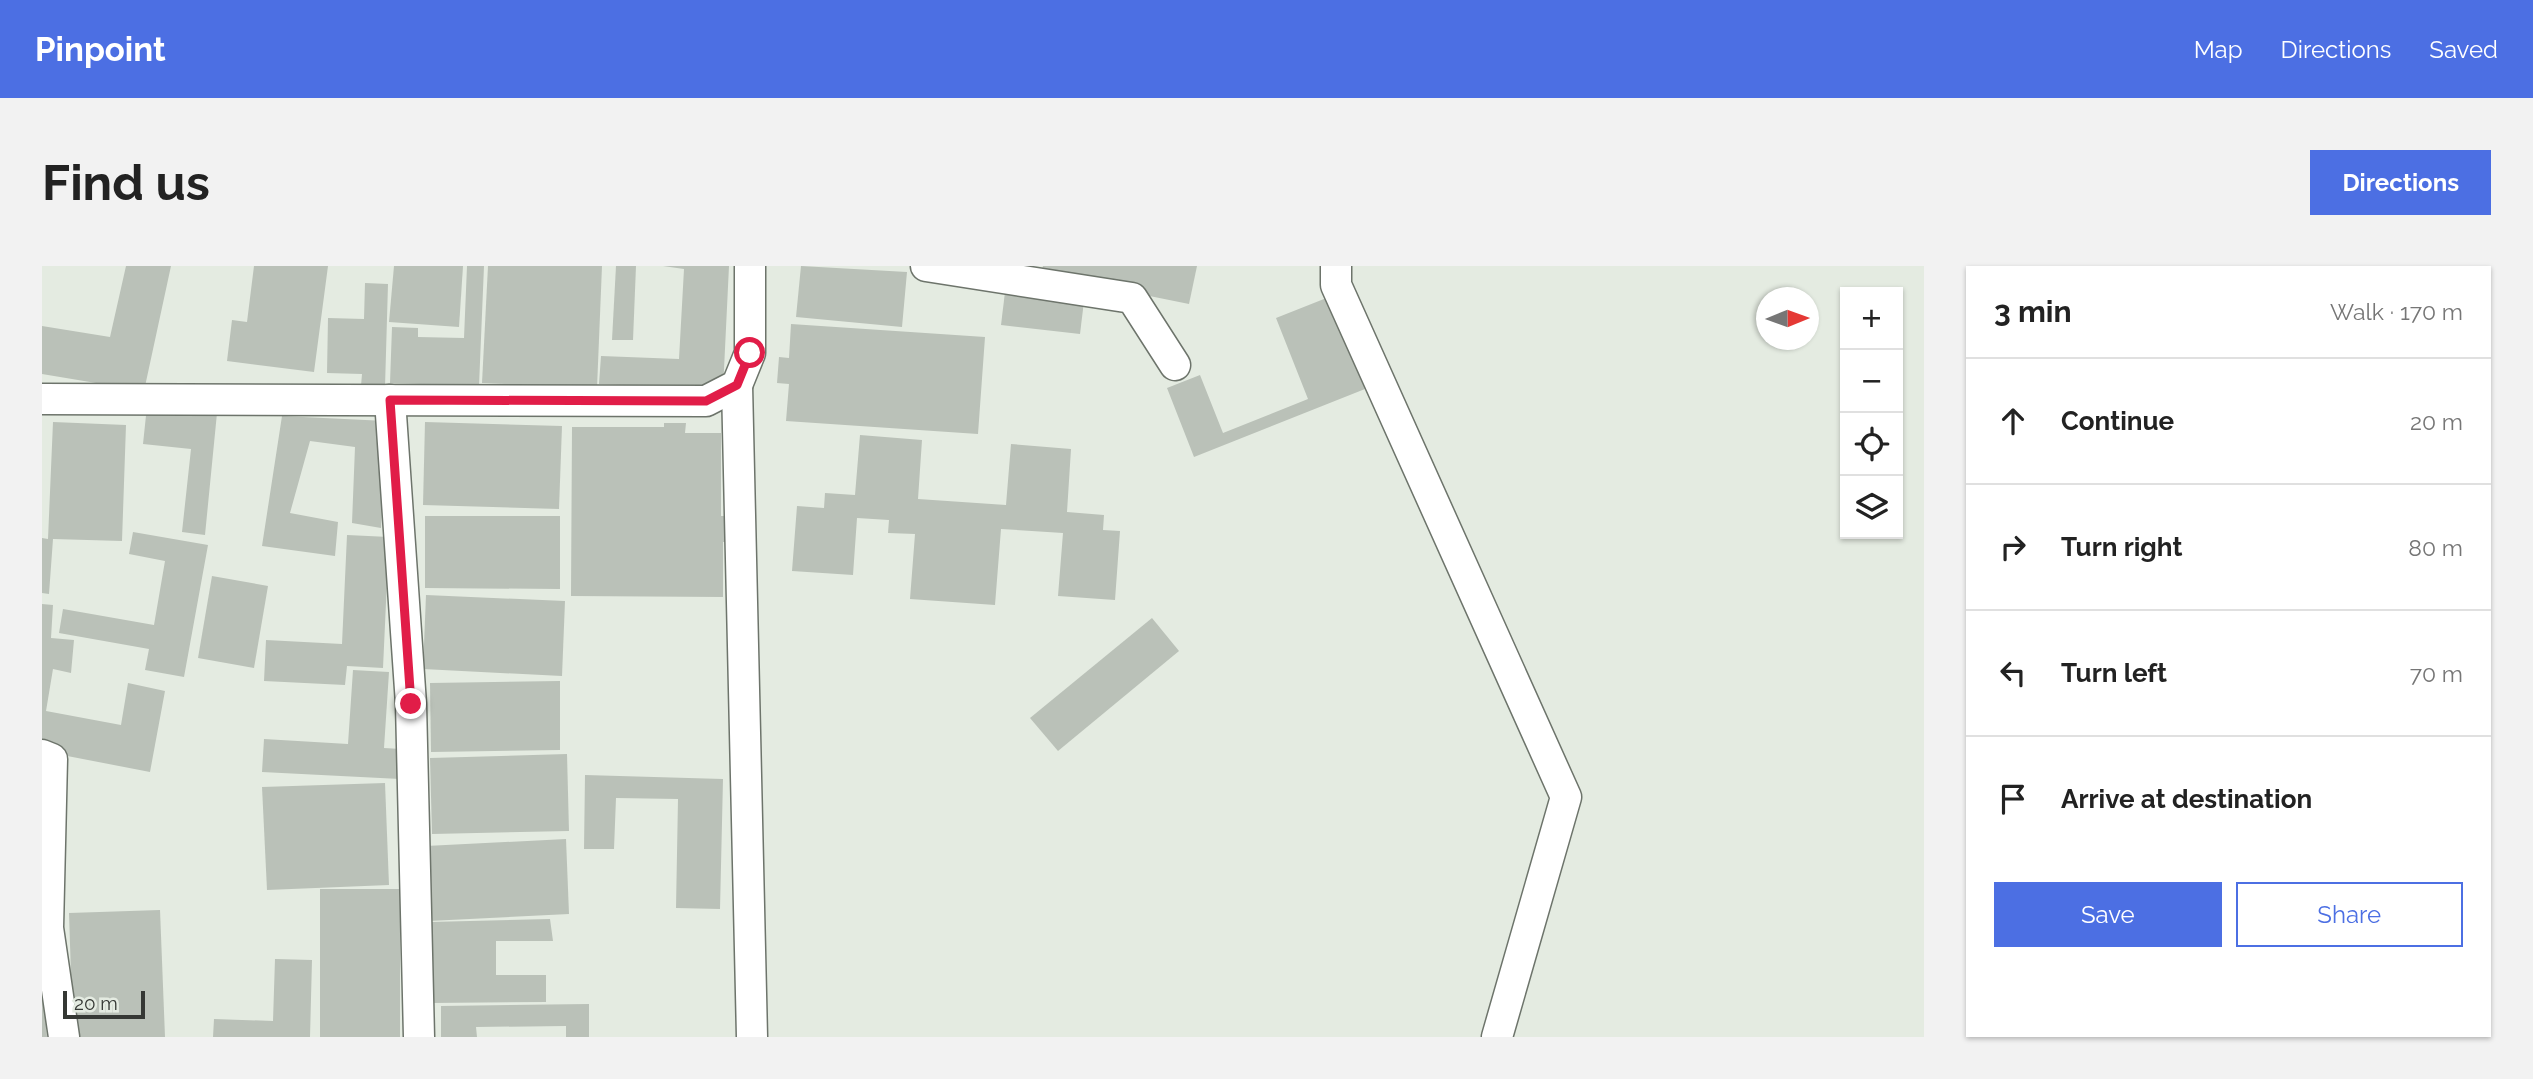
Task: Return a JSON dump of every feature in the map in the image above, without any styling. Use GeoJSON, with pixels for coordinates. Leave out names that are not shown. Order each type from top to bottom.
{"type":"FeatureCollection","features":[{"type":"Feature","properties":{"kind":"street"},"geometry":{"type":"LineString","coordinates":[[750,266],[750,353],[737,385],[752,1037]]}},
{"type":"Feature","properties":{"kind":"street"},"geometry":{"type":"LineString","coordinates":[[926,266],[1132,298],[1175,365]]}},
{"type":"Feature","properties":{"kind":"street"},"geometry":{"type":"LineString","coordinates":[[1336,266],[1336,285],[1566,797],[1497,1037]]}},
{"type":"Feature","properties":{"kind":"street"},"geometry":{"type":"LineString","coordinates":[[42,399],[706,401],[737,385]]}},
{"type":"Feature","properties":{"kind":"street"},"geometry":{"type":"LineString","coordinates":[[390,400],[411,704],[419,1037]]}},
{"type":"Feature","properties":{"kind":"street"},"geometry":{"type":"LineString","coordinates":[[42,754],[52,759],[48,928],[64,1037]]}},
{"type":"Feature","properties":{"kind":"building"},"geometry":{"type":"Polygon","coordinates":[[[126,266],[171,266],[144,391],[42,374],[42,326],[110,337],[126,266]]]}},
{"type":"Feature","properties":{"kind":"building"},"geometry":{"type":"Polygon","coordinates":[[[254,266],[328,266],[314,372],[227,361],[232,320],[247,322],[254,266]]]}},
{"type":"Feature","properties":{"kind":"building"},"geometry":{"type":"Polygon","coordinates":[[[394,266],[463,266],[459,327],[389,322],[394,266]]]}},
{"type":"Feature","properties":{"kind":"building"},"geometry":{"type":"Polygon","coordinates":[[[467,266],[484,266],[479,386],[390,383],[392,327],[418,328],[418,337],[464,338],[467,266]]]}},
{"type":"Feature","properties":{"kind":"building"},"geometry":{"type":"Polygon","coordinates":[[[488,266],[602,266],[597,388],[482,383],[488,266]]]}},
{"type":"Feature","properties":{"kind":"building"},"geometry":{"type":"Polygon","coordinates":[[[616,266],[636,266],[633,340],[612,340],[616,266]]]}},
{"type":"Feature","properties":{"kind":"building"},"geometry":{"type":"Polygon","coordinates":[[[663,266],[729,266],[723,390],[599,384],[601,356],[679,359],[684,269],[663,266]]]}},
{"type":"Feature","properties":{"kind":"building"},"geometry":{"type":"Polygon","coordinates":[[[801,266],[907,272],[902,327],[796,317],[801,266]]]}},
{"type":"Feature","properties":{"kind":"building"},"geometry":{"type":"Polygon","coordinates":[[[1043,266],[1197,266],[1189,304],[1041,274],[1043,266]]]}},
{"type":"Feature","properties":{"kind":"building"},"geometry":{"type":"Polygon","coordinates":[[[365,283],[388,284],[385,387],[361,386],[362,374],[327,373],[328,318],[364,319],[365,283]]]}},
{"type":"Feature","properties":{"kind":"building"},"geometry":{"type":"Polygon","coordinates":[[[1005,292],[1084,301],[1080,334],[1001,325],[1005,292]]]}},
{"type":"Feature","properties":{"kind":"building"},"geometry":{"type":"Polygon","coordinates":[[[1329,297],[1365,389],[1194,457],[1167,388],[1200,375],[1223,433],[1308,399],[1276,318],[1329,297]]]}},
{"type":"Feature","properties":{"kind":"building"},"geometry":{"type":"Polygon","coordinates":[[[791,324],[985,337],[978,434],[786,421],[789,384],[777,383],[779,357],[789,358],[791,324]]]}},
{"type":"Feature","properties":{"kind":"building"},"geometry":{"type":"Polygon","coordinates":[[[147,406],[217,413],[205,535],[182,532],[191,449],[143,444],[147,406]]]}},
{"type":"Feature","properties":{"kind":"building"},"geometry":{"type":"Polygon","coordinates":[[[282,416],[386,421],[381,528],[352,523],[355,447],[310,441],[290,513],[338,522],[335,556],[262,546],[282,416]]]}},
{"type":"Feature","properties":{"kind":"building"},"geometry":{"type":"Polygon","coordinates":[[[53,422],[126,425],[122,541],[53,539],[49,594],[42,593],[42,538],[48,539],[53,422]]]}},
{"type":"Feature","properties":{"kind":"building"},"geometry":{"type":"Polygon","coordinates":[[[425,422],[562,426],[559,509],[423,505],[425,422]]]}},
{"type":"Feature","properties":{"kind":"building"},"geometry":{"type":"Polygon","coordinates":[[[664,423],[686,423],[685,433],[721,433],[721,516],[739,516],[739,542],[723,542],[723,597],[571,596],[572,427],[664,427],[664,423]]]}},
{"type":"Feature","properties":{"kind":"building"},"geometry":{"type":"Polygon","coordinates":[[[860,435],[922,440],[918,499],[1006,505],[1011,444],[1071,449],[1067,512],[1104,515],[1103,530],[1120,531],[1115,600],[1058,596],[1063,533],[1001,529],[995,605],[910,599],[915,534],[888,533],[889,520],[857,518],[853,575],[792,571],[797,506],[824,508],[825,493],[855,495],[860,435]]]}},
{"type":"Feature","properties":{"kind":"building"},"geometry":{"type":"Polygon","coordinates":[[[425,516],[560,516],[560,589],[425,588],[425,516]]]}},
{"type":"Feature","properties":{"kind":"building"},"geometry":{"type":"Polygon","coordinates":[[[133,532],[208,545],[184,677],[145,670],[149,649],[59,633],[63,609],[154,625],[165,561],[129,554],[133,532]]]}},
{"type":"Feature","properties":{"kind":"building"},"geometry":{"type":"Polygon","coordinates":[[[347,535],[389,537],[383,668],[347,666],[345,685],[264,681],[266,640],[342,644],[347,535]]]}},
{"type":"Feature","properties":{"kind":"building"},"geometry":{"type":"Polygon","coordinates":[[[212,576],[268,586],[254,668],[198,658],[212,576]]]}},
{"type":"Feature","properties":{"kind":"building"},"geometry":{"type":"Polygon","coordinates":[[[426,595],[565,601],[562,676],[423,669],[426,595]]]}},
{"type":"Feature","properties":{"kind":"building"},"geometry":{"type":"Polygon","coordinates":[[[42,604],[53,605],[51,638],[74,640],[71,673],[53,669],[46,711],[121,725],[128,683],[165,691],[150,772],[57,754],[42,746],[42,604]]]}},
{"type":"Feature","properties":{"kind":"building"},"geometry":{"type":"Polygon","coordinates":[[[1152,618],[1179,651],[1058,751],[1030,718],[1152,618]]]}},
{"type":"Feature","properties":{"kind":"building"},"geometry":{"type":"Polygon","coordinates":[[[353,670],[389,672],[384,748],[401,749],[400,779],[262,772],[264,739],[348,744],[353,670]]]}},
{"type":"Feature","properties":{"kind":"building"},"geometry":{"type":"Polygon","coordinates":[[[560,681],[560,750],[431,752],[430,683],[560,681]]]}},
{"type":"Feature","properties":{"kind":"building"},"geometry":{"type":"Polygon","coordinates":[[[567,754],[569,831],[432,834],[430,758],[567,754]]]}},
{"type":"Feature","properties":{"kind":"building"},"geometry":{"type":"Polygon","coordinates":[[[585,775],[723,779],[720,909],[676,908],[678,799],[616,798],[614,849],[584,849],[585,775]]]}},
{"type":"Feature","properties":{"kind":"building"},"geometry":{"type":"Polygon","coordinates":[[[385,783],[389,885],[267,890],[262,787],[385,783]]]}},
{"type":"Feature","properties":{"kind":"building"},"geometry":{"type":"Polygon","coordinates":[[[566,839],[569,914],[429,921],[426,846],[566,839]]]}},
{"type":"Feature","properties":{"kind":"building"},"geometry":{"type":"Polygon","coordinates":[[[320,889],[400,889],[400,1037],[320,1037],[320,889]]]}},
{"type":"Feature","properties":{"kind":"building"},"geometry":{"type":"Polygon","coordinates":[[[160,910],[165,1037],[73,1037],[69,913],[160,910]]]}},
{"type":"Feature","properties":{"kind":"building"},"geometry":{"type":"Polygon","coordinates":[[[550,919],[553,941],[496,941],[496,975],[546,975],[546,1002],[430,1003],[430,922],[550,919]]]}},
{"type":"Feature","properties":{"kind":"building"},"geometry":{"type":"Polygon","coordinates":[[[275,959],[312,960],[310,1037],[213,1037],[214,1019],[273,1021],[275,959]]]}},
{"type":"Feature","properties":{"kind":"building"},"geometry":{"type":"Polygon","coordinates":[[[44,996],[47,1037],[42,1037],[44,996]]]}},
{"type":"Feature","properties":{"kind":"building"},"geometry":{"type":"Polygon","coordinates":[[[589,1004],[589,1037],[566,1037],[566,1026],[476,1027],[477,1037],[441,1037],[441,1006],[589,1004]]]}},
{"type":"Feature","properties":{"kind":"route"},"geometry":{"type":"LineString","coordinates":[[411,704],[390,400],[706,401],[737,385],[750,353]]}}]}
